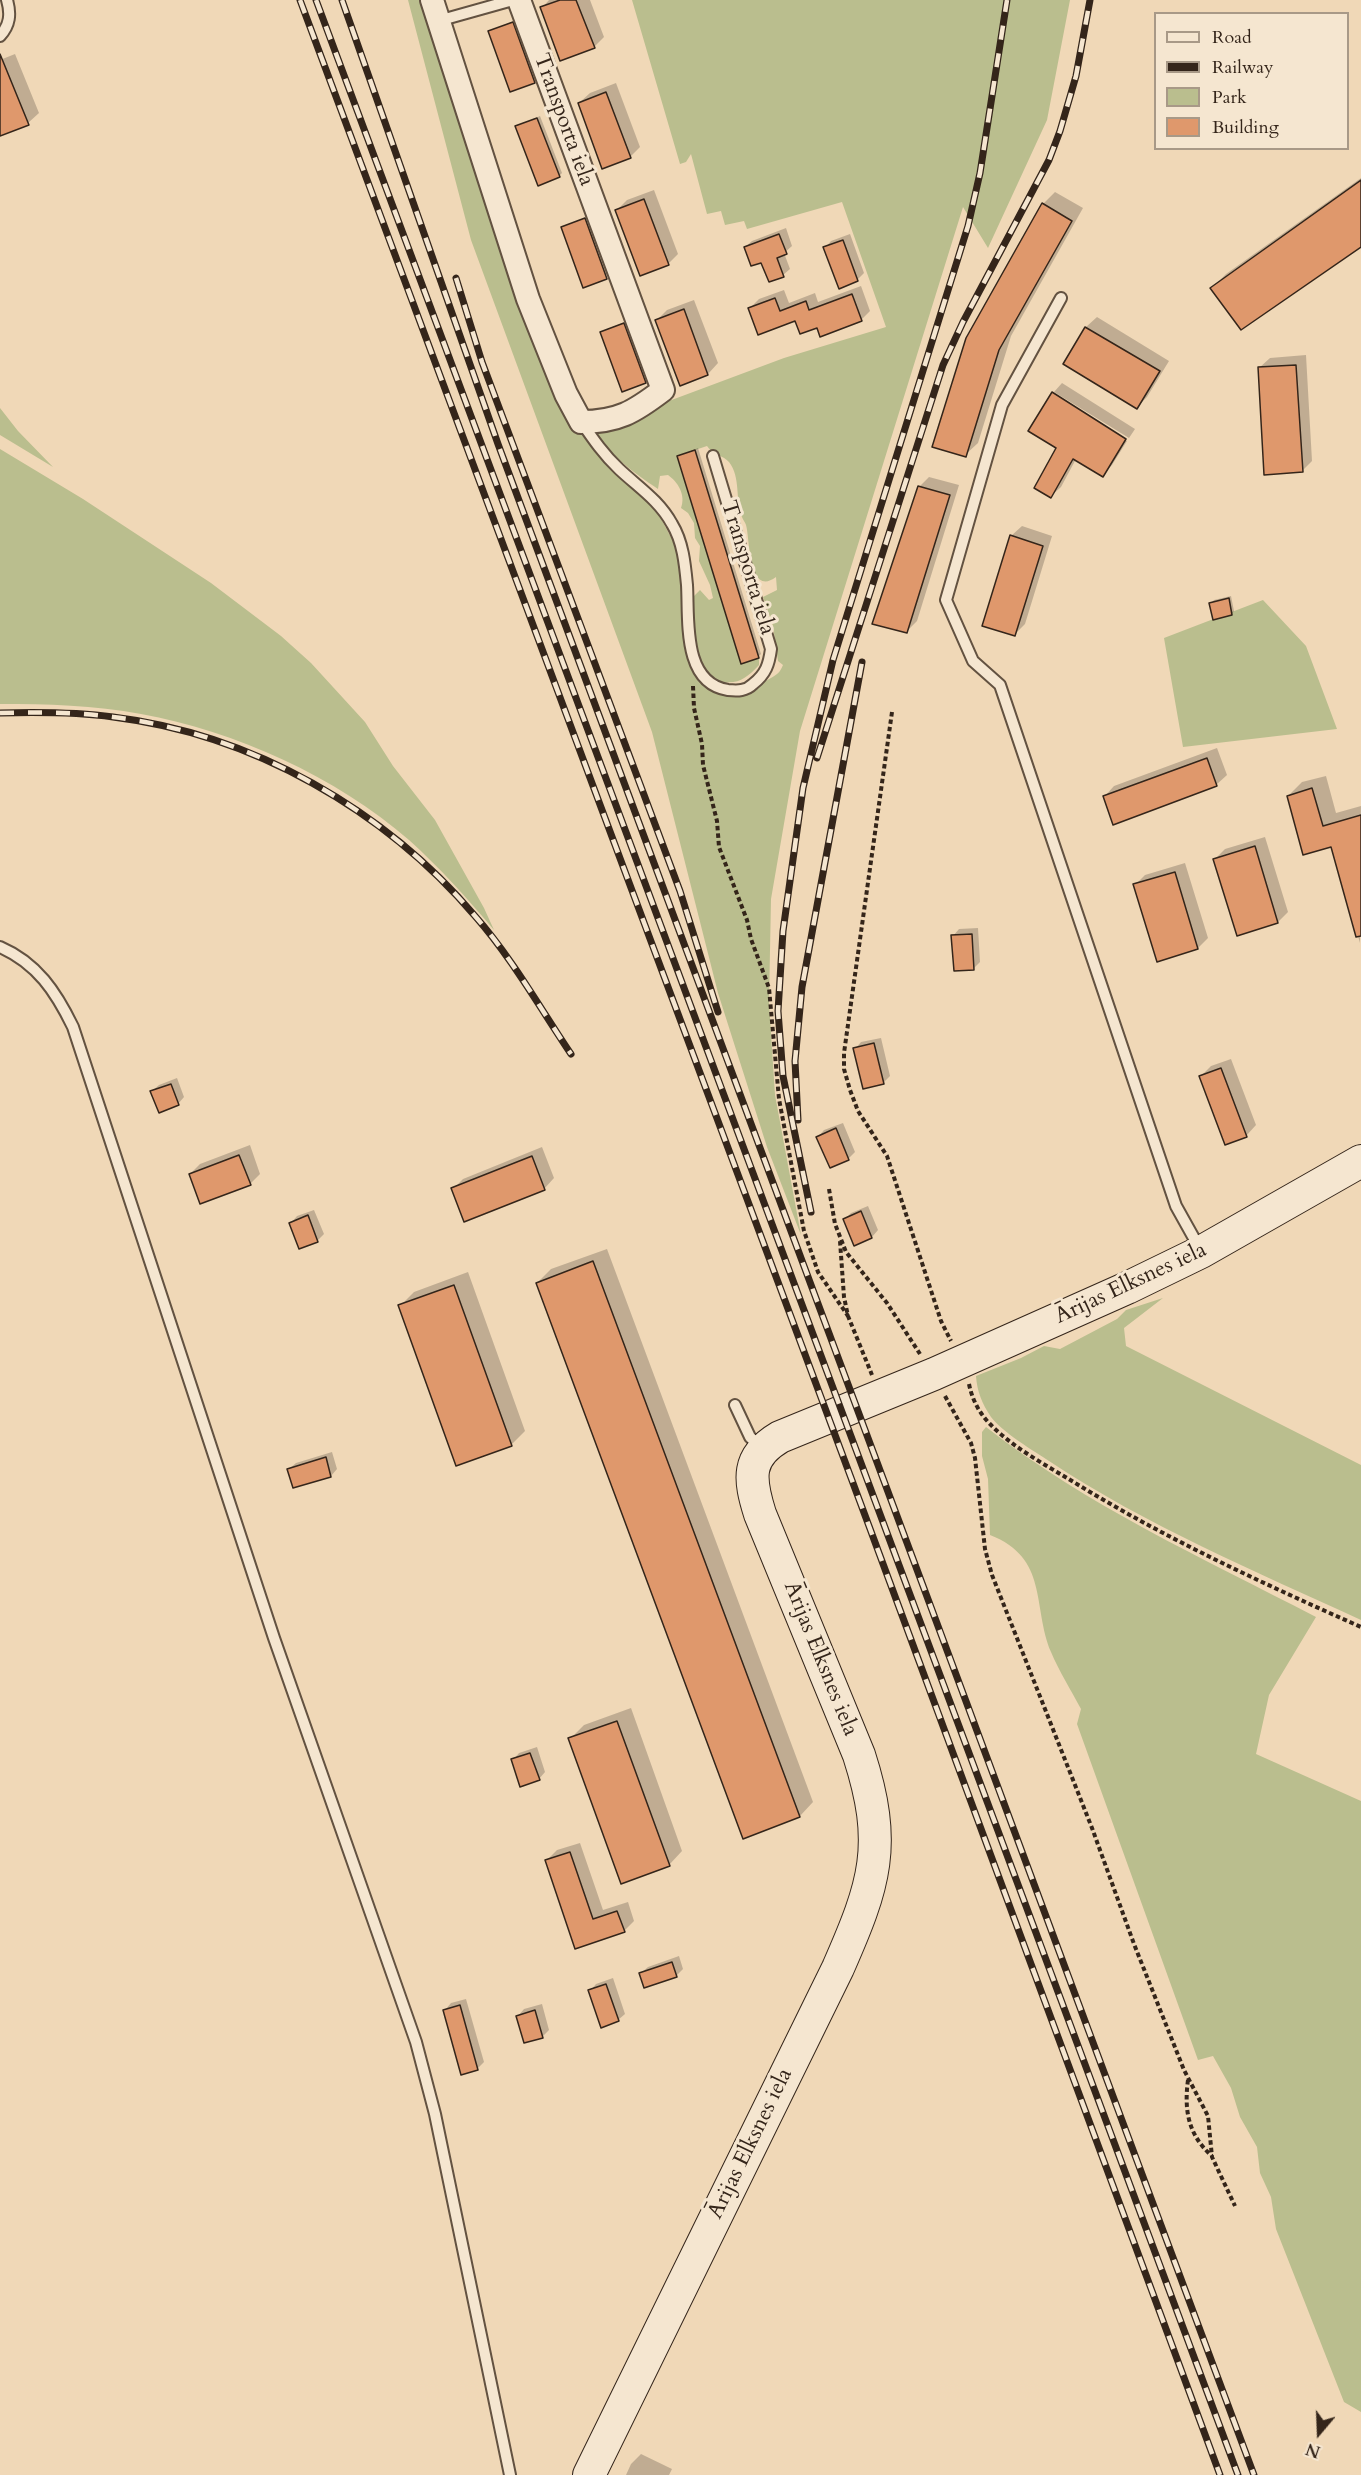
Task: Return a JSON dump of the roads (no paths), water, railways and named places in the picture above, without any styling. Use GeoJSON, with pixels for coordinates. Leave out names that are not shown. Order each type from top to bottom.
{"type":"FeatureCollection","features":[{"type":"Feature","properties":{"kind":"street","name":"Transporta iela"},"geometry":{"type":"LineString","coordinates":[[435,10],[528,299],[566,393],[581,422],[603,422],[635,411],[663,390],[519,0]]}},
{"type":"Feature","properties":{"kind":"street","name":"Ārijas Elksnes iela"},"geometry":{"type":"LineString","coordinates":[[589,2475],[838,1968],[858,1923],[873,1872],[875,1820],[870,1788],[859,1755],[759,1514],[753,1493],[754,1464],[763,1449],[786,1434],[934,1374],[1127,1288],[1201,1252],[1361,1161]]}},
{"type":"Feature","properties":{"kind":"lane"},"geometry":{"type":"LineString","coordinates":[[0,36],[8,24],[10,13],[7,0]]}},
{"type":"Feature","properties":{"kind":"lane","name":"Transporta iela"},"geometry":{"type":"LineString","coordinates":[[435,10],[513,0]]}},
{"type":"Feature","properties":{"kind":"lane"},"geometry":{"type":"LineString","coordinates":[[1061,297],[1002,405],[946,600],[973,661],[1000,685],[1176,1206],[1201,1252]]}},
{"type":"Feature","properties":{"kind":"lane","name":"Transporta iela"},"geometry":{"type":"LineString","coordinates":[[581,422],[603,453],[663,509],[673,525],[685,564],[691,648],[697,667],[708,682],[723,689],[738,691],[749,688],[762,677],[769,663],[771,649],[712,456]]}},
{"type":"Feature","properties":{"kind":"lane"},"geometry":{"type":"LineString","coordinates":[[0,947],[23,959],[41,974],[59,998],[73,1027],[274,1638],[416,2042],[435,2114],[510,2475]]}},
{"type":"Feature","properties":{"kind":"lane"},"geometry":{"type":"LineString","coordinates":[[735,1405],[750,1437],[763,1449]]}},
{"type":"Feature","properties":{"kind":"railway"},"geometry":{"type":"LineString","coordinates":[[300,0],[1220,2475]]}},
{"type":"Feature","properties":{"kind":"railway"},"geometry":{"type":"LineString","coordinates":[[316,0],[1238,2475]]}},
{"type":"Feature","properties":{"kind":"railway"},"geometry":{"type":"LineString","coordinates":[[342,0],[498,444],[1254,2475]]}},
{"type":"Feature","properties":{"kind":"railway"},"geometry":{"type":"LineString","coordinates":[[811,1212],[783,1076],[778,1011],[783,931],[803,788],[833,660],[968,226],[980,173],[1007,0]]}},
{"type":"Feature","properties":{"kind":"railway"},"geometry":{"type":"LineString","coordinates":[[817,758],[943,365],[963,322],[1049,160],[1060,131],[1076,76],[1090,0]]}},
{"type":"Feature","properties":{"kind":"railway"},"geometry":{"type":"LineString","coordinates":[[456,278],[482,362],[680,891],[718,1012]]}},
{"type":"Feature","properties":{"kind":"railway"},"geometry":{"type":"LineString","coordinates":[[798,1120],[795,1061],[802,987],[862,662]]}},
{"type":"Feature","properties":{"kind":"railway"},"geometry":{"type":"LineString","coordinates":[[0,713],[85,714],[165,726],[216,740],[265,759],[312,783],[358,811],[400,843],[439,878],[475,916],[501,949],[571,1054]]}}]}
